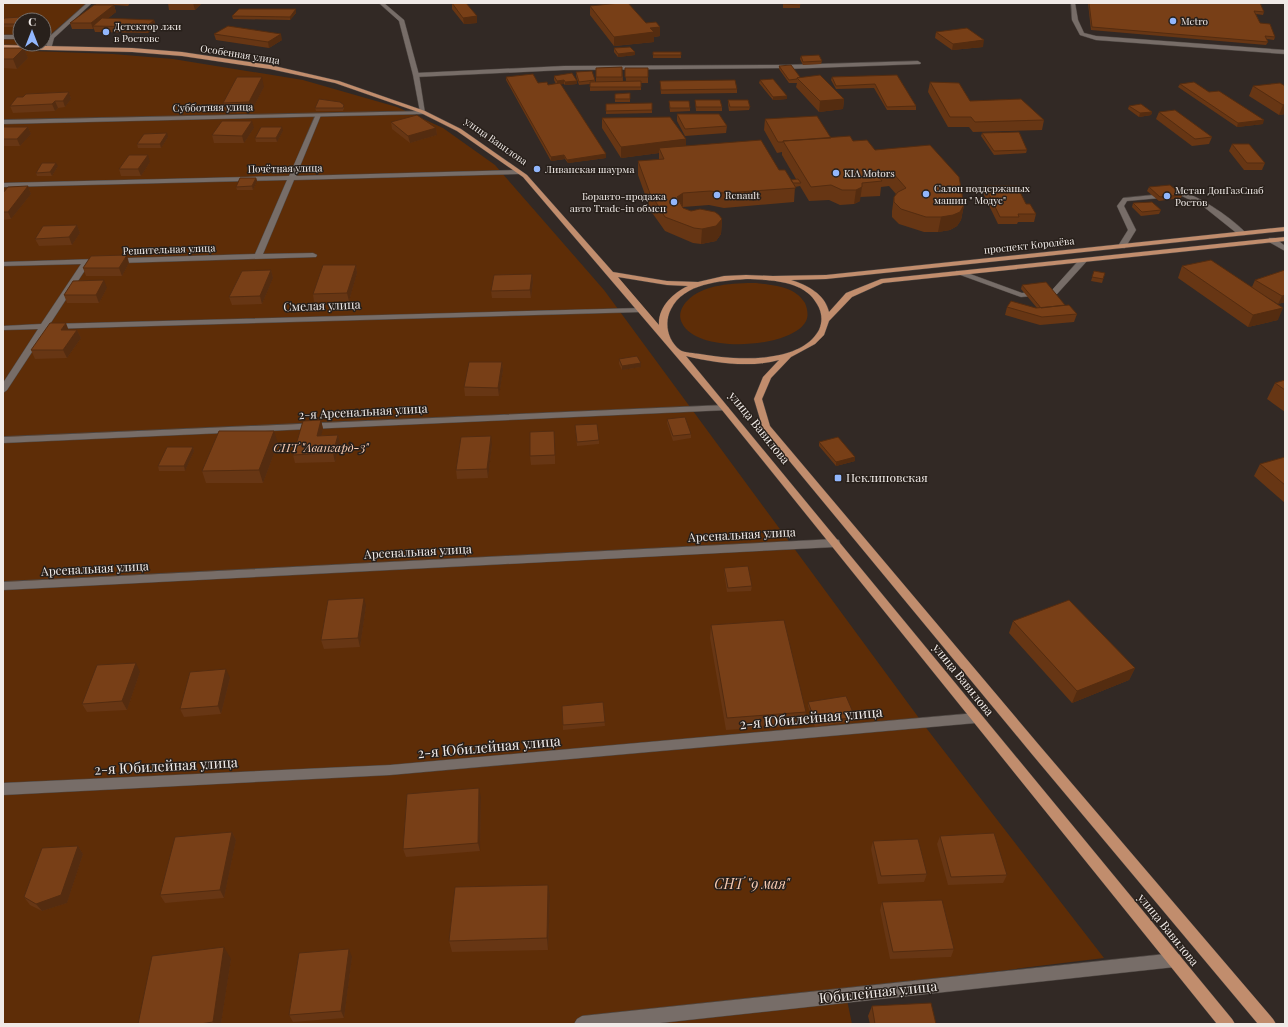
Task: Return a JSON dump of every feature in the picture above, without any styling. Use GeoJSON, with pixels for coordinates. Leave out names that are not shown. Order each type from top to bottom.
{"type":"FeatureCollection","features":[{"type":"Feature","properties":{"kind":"main road","name":"Особенная улица"},"geometry":{"type":"LineString","coordinates":[[52,48],[132,50],[257,64],[337,82],[423,112]]}},
{"type":"Feature","properties":{"kind":"main road","name":"улица Вавилова"},"geometry":{"type":"LineString","coordinates":[[423,112],[459,130],[525,176],[725,408],[976,718],[1227,1024]]}},
{"type":"Feature","properties":{"kind":"main road","name":"проспект Королёва"},"geometry":{"type":"LineString","coordinates":[[775,278],[826,277],[1285,229]]}},
{"type":"Feature","properties":{"kind":"main road","name":"проспект Королёва"},"geometry":{"type":"LineString","coordinates":[[827,319],[849,295],[881,281],[1285,239]]}},
{"type":"Feature","properties":{"kind":"main road","name":"улица Вавилова"},"geometry":{"type":"LineString","coordinates":[[611,274],[667,284],[698,284]]}},
{"type":"Feature","properties":{"kind":"main road","name":"улица Вавилова"},"geometry":{"type":"LineString","coordinates":[[666,338],[663,327],[663,316],[669,305],[678,294],[698,284],[723,278],[743,276],[775,278],[801,286],[815,294],[823,306],[827,319],[823,332],[806,347],[787,357],[767,377],[758,399],[766,427],[1034,748],[1268,1024]]}},
{"type":"Feature","properties":{"kind":"main road","name":"улица Вавилова"},"geometry":{"type":"LineString","coordinates":[[677,352],[710,359],[740,362],[787,357]]}},
{"type":"Feature","properties":{"kind":"street"},"geometry":{"type":"LineString","coordinates":[[52,37],[90,3]]}},
{"type":"Feature","properties":{"kind":"street"},"geometry":{"type":"LineString","coordinates":[[381,3],[401,20],[416,75],[423,112]]}},
{"type":"Feature","properties":{"kind":"street"},"geometry":{"type":"LineString","coordinates":[[1074,3],[1075,20],[1082,34],[1096,38],[1285,52]]}},
{"type":"Feature","properties":{"kind":"street"},"geometry":{"type":"LineString","coordinates":[[416,75],[564,68],[786,67],[918,63]]}},
{"type":"Feature","properties":{"kind":"street","name":"Субботняя улица"},"geometry":{"type":"LineString","coordinates":[[3,122],[423,112]]}},
{"type":"Feature","properties":{"kind":"street"},"geometry":{"type":"LineString","coordinates":[[258,257],[318,115]]}},
{"type":"Feature","properties":{"kind":"street","name":"Почётная улица"},"geometry":{"type":"LineString","coordinates":[[3,185],[519,172]]}},
{"type":"Feature","properties":{"kind":"street"},"geometry":{"type":"LineString","coordinates":[[1122,246],[1132,230],[1120,206],[1125,199],[1183,194],[1200,202],[1242,233]]}},
{"type":"Feature","properties":{"kind":"street"},"geometry":{"type":"LineString","coordinates":[[1272,240],[1285,249]]}},
{"type":"Feature","properties":{"kind":"street","name":"Решительная улица"},"geometry":{"type":"LineString","coordinates":[[3,264],[312,255]]}},
{"type":"Feature","properties":{"kind":"street"},"geometry":{"type":"LineString","coordinates":[[959,273],[1021,295],[1048,293],[1054,292],[1083,261]]}},
{"type":"Feature","properties":{"kind":"street"},"geometry":{"type":"LineString","coordinates":[[3,390],[86,262]]}},
{"type":"Feature","properties":{"kind":"street","name":"Смелая улица"},"geometry":{"type":"LineString","coordinates":[[3,328],[527,312],[641,310]]}},
{"type":"Feature","properties":{"kind":"street","name":"2-я Арсенальная улица"},"geometry":{"type":"LineString","coordinates":[[3,440],[725,408]]}},
{"type":"Feature","properties":{"kind":"street","name":"Арсенальная улица"},"geometry":{"type":"LineString","coordinates":[[3,586],[835,543]]}},
{"type":"Feature","properties":{"kind":"street","name":"2-я Юбилейная улица"},"geometry":{"type":"LineString","coordinates":[[3,789],[390,770],[976,718]]}},
{"type":"Feature","properties":{"kind":"street","name":"Юбилейная улица"},"geometry":{"type":"LineString","coordinates":[[582,1024],[1175,960]]}},
{"type":"Feature","properties":{"kind":"green space"},"geometry":{"type":"Polygon","coordinates":[[[3,3],[87,3],[52,33],[52,12],[12,12],[12,46],[3,46],[3,3]]]}},
{"type":"Feature","properties":{"kind":"green space","name":"СНТ \"Авангард-3\""},"geometry":{"type":"Polygon","coordinates":[[[3,50],[12,50],[12,52],[113,54],[173,59],[303,80],[397,107],[443,128],[495,165],[604,290],[927,729],[1104,958],[845,990],[852,1024],[3,1024],[3,50]]]}},
{"type":"Feature","properties":{"kind":"green space"},"geometry":{"type":"Polygon","coordinates":[[[756,283],[783,287],[801,297],[806,305],[807,316],[806,321],[798,330],[783,337],[765,342],[724,344],[706,340],[691,333],[682,323],[680,315],[683,306],[694,295],[701,291],[729,284],[756,283]]]}},
{"type":"Feature","properties":{"kind":"building"},"geometry":{"type":"Polygon","coordinates":[[[452,3],[466,3],[477,16],[463,18],[452,3]]]}},
{"type":"Feature","properties":{"kind":"building"},"geometry":{"type":"Polygon","coordinates":[[[628,3],[646,23],[656,22],[660,27],[650,28],[654,32],[614,37],[590,6],[628,3]]]}},
{"type":"Feature","properties":{"kind":"building"},"geometry":{"type":"Polygon","coordinates":[[[800,3],[800,5],[783,4],[800,3]]]}},
{"type":"Feature","properties":{"kind":"building","name":"Metro"},"geometry":{"type":"Polygon","coordinates":[[[1089,3],[1260,3],[1264,12],[1254,11],[1260,23],[1270,24],[1275,37],[1265,36],[1268,42],[1092,27],[1089,3]]]}},
{"type":"Feature","properties":{"kind":"building"},"geometry":{"type":"Polygon","coordinates":[[[94,5],[114,5],[91,23],[70,23],[94,5]]]}},
{"type":"Feature","properties":{"kind":"building"},"geometry":{"type":"Polygon","coordinates":[[[239,9],[296,9],[290,17],[232,16],[239,9]]]}},
{"type":"Feature","properties":{"kind":"building"},"geometry":{"type":"Polygon","coordinates":[[[12,18],[12,24],[3,24],[3,19],[12,18]]]}},
{"type":"Feature","properties":{"kind":"building"},"geometry":{"type":"Polygon","coordinates":[[[102,18],[154,20],[146,27],[93,26],[102,18]]]}},
{"type":"Feature","properties":{"kind":"building"},"geometry":{"type":"Polygon","coordinates":[[[228,26],[281,34],[268,42],[214,34],[228,26]]]}},
{"type":"Feature","properties":{"kind":"building"},"geometry":{"type":"Polygon","coordinates":[[[967,28],[984,40],[953,44],[936,32],[967,28]]]}},
{"type":"Feature","properties":{"kind":"building"},"geometry":{"type":"Polygon","coordinates":[[[630,47],[635,52],[618,54],[614,48],[630,47]]]}},
{"type":"Feature","properties":{"kind":"building"},"geometry":{"type":"Polygon","coordinates":[[[3,48],[12,48],[12,52],[20,52],[13,59],[3,59],[3,48]]]}},
{"type":"Feature","properties":{"kind":"building"},"geometry":{"type":"Polygon","coordinates":[[[653,52],[681,52],[681,55],[653,55],[653,52]]]}},
{"type":"Feature","properties":{"kind":"building"},"geometry":{"type":"Polygon","coordinates":[[[819,55],[822,61],[803,62],[801,56],[819,55]]]}},
{"type":"Feature","properties":{"kind":"building"},"geometry":{"type":"Polygon","coordinates":[[[791,65],[800,77],[797,79],[789,80],[779,66],[791,65]]]}},
{"type":"Feature","properties":{"kind":"building"},"geometry":{"type":"Polygon","coordinates":[[[622,67],[622,77],[596,77],[596,68],[622,67]]]}},
{"type":"Feature","properties":{"kind":"building"},"geometry":{"type":"Polygon","coordinates":[[[625,68],[648,68],[648,77],[625,77],[625,68]]]}},
{"type":"Feature","properties":{"kind":"building"},"geometry":{"type":"Polygon","coordinates":[[[592,71],[595,80],[579,82],[576,72],[592,71]]]}},
{"type":"Feature","properties":{"kind":"building"},"geometry":{"type":"Polygon","coordinates":[[[572,73],[577,81],[557,81],[554,76],[572,73]]]}},
{"type":"Feature","properties":{"kind":"building"},"geometry":{"type":"Polygon","coordinates":[[[533,74],[538,83],[547,82],[548,85],[560,83],[606,154],[567,160],[564,155],[551,157],[506,77],[533,74]]]}},
{"type":"Feature","properties":{"kind":"building"},"geometry":{"type":"Polygon","coordinates":[[[820,75],[844,99],[820,101],[797,78],[820,75]]]}},
{"type":"Feature","properties":{"kind":"building"},"geometry":{"type":"Polygon","coordinates":[[[897,75],[916,106],[887,107],[875,84],[836,86],[832,77],[897,75]]]}},
{"type":"Feature","properties":{"kind":"building"},"geometry":{"type":"Polygon","coordinates":[[[237,77],[262,77],[249,102],[223,103],[237,77]]]}},
{"type":"Feature","properties":{"kind":"building"},"geometry":{"type":"Polygon","coordinates":[[[773,79],[787,96],[773,97],[760,80],[773,79]]]}},
{"type":"Feature","properties":{"kind":"building"},"geometry":{"type":"Polygon","coordinates":[[[735,80],[737,89],[661,90],[660,81],[735,80]]]}},
{"type":"Feature","properties":{"kind":"building"},"geometry":{"type":"Polygon","coordinates":[[[641,81],[641,87],[590,87],[590,82],[641,81]]]}},
{"type":"Feature","properties":{"kind":"building"},"geometry":{"type":"Polygon","coordinates":[[[930,82],[959,83],[970,101],[1021,99],[1044,120],[975,122],[971,117],[950,117],[930,82]]]}},
{"type":"Feature","properties":{"kind":"building"},"geometry":{"type":"Polygon","coordinates":[[[1194,82],[1209,92],[1219,91],[1264,120],[1238,123],[1180,84],[1194,82]]]}},
{"type":"Feature","properties":{"kind":"building"},"geometry":{"type":"Polygon","coordinates":[[[1280,83],[1285,86],[1285,104],[1283,105],[1253,86],[1280,83]]]}},
{"type":"Feature","properties":{"kind":"building"},"geometry":{"type":"Polygon","coordinates":[[[69,92],[63,101],[55,101],[52,104],[10,106],[17,97],[23,97],[26,94],[69,92]]]}},
{"type":"Feature","properties":{"kind":"building"},"geometry":{"type":"Polygon","coordinates":[[[630,93],[630,99],[615,99],[615,94],[630,93]]]}},
{"type":"Feature","properties":{"kind":"building"},"geometry":{"type":"Polygon","coordinates":[[[319,99],[340,102],[344,105],[343,108],[315,108],[319,99]]]}},
{"type":"Feature","properties":{"kind":"building"},"geometry":{"type":"Polygon","coordinates":[[[695,100],[720,100],[722,107],[696,107],[695,100]]]}},
{"type":"Feature","properties":{"kind":"building"},"geometry":{"type":"Polygon","coordinates":[[[728,100],[748,100],[750,107],[730,107],[728,100]]]}},
{"type":"Feature","properties":{"kind":"building"},"geometry":{"type":"Polygon","coordinates":[[[669,101],[689,101],[690,108],[670,108],[669,101]]]}},
{"type":"Feature","properties":{"kind":"building"},"geometry":{"type":"Polygon","coordinates":[[[652,103],[652,110],[606,111],[606,104],[652,103]]]}},
{"type":"Feature","properties":{"kind":"building"},"geometry":{"type":"Polygon","coordinates":[[[1141,104],[1152,112],[1140,113],[1129,106],[1141,104]]]}},
{"type":"Feature","properties":{"kind":"building"},"geometry":{"type":"Polygon","coordinates":[[[1175,110],[1212,137],[1195,139],[1159,112],[1175,110]]]}},
{"type":"Feature","properties":{"kind":"building"},"geometry":{"type":"Polygon","coordinates":[[[677,114],[719,114],[727,126],[685,129],[677,114]]]}},
{"type":"Feature","properties":{"kind":"building"},"geometry":{"type":"Polygon","coordinates":[[[417,115],[436,128],[408,136],[391,122],[417,115]]]}},
{"type":"Feature","properties":{"kind":"building"},"geometry":{"type":"Polygon","coordinates":[[[817,116],[831,138],[778,142],[765,119],[817,116]]]}},
{"type":"Feature","properties":{"kind":"building"},"geometry":{"type":"Polygon","coordinates":[[[670,117],[686,139],[621,147],[602,118],[670,117]]]}},
{"type":"Feature","properties":{"kind":"building"},"geometry":{"type":"Polygon","coordinates":[[[222,121],[252,121],[242,136],[212,135],[222,121]]]}},
{"type":"Feature","properties":{"kind":"building"},"geometry":{"type":"Polygon","coordinates":[[[3,127],[28,127],[17,139],[3,139],[3,127]]]}},
{"type":"Feature","properties":{"kind":"building"},"geometry":{"type":"Polygon","coordinates":[[[261,127],[282,127],[276,138],[255,138],[261,127]]]}},
{"type":"Feature","properties":{"kind":"building"},"geometry":{"type":"Polygon","coordinates":[[[1019,132],[1027,150],[994,151],[982,133],[1019,132]]]}},
{"type":"Feature","properties":{"kind":"building"},"geometry":{"type":"Polygon","coordinates":[[[167,133],[160,144],[137,144],[144,134],[167,133]]]}},
{"type":"Feature","properties":{"kind":"building"},"geometry":{"type":"Polygon","coordinates":[[[850,136],[853,141],[867,140],[875,150],[930,145],[959,177],[964,205],[960,212],[941,217],[926,217],[901,209],[894,202],[894,197],[898,192],[906,188],[892,172],[877,174],[882,181],[862,183],[862,187],[856,190],[842,190],[831,185],[811,187],[783,141],[850,136]]]}},
{"type":"Feature","properties":{"kind":"building","name":"Renault"},"geometry":{"type":"Polygon","coordinates":[[[761,140],[779,170],[785,170],[796,188],[724,193],[710,191],[683,193],[677,197],[683,208],[691,211],[700,209],[715,212],[722,219],[716,226],[702,229],[694,228],[665,217],[654,199],[652,199],[638,161],[664,159],[659,148],[761,140]]]}},
{"type":"Feature","properties":{"kind":"building"},"geometry":{"type":"Polygon","coordinates":[[[1232,144],[1249,144],[1265,163],[1247,163],[1232,144]]]}},
{"type":"Feature","properties":{"kind":"building"},"geometry":{"type":"Polygon","coordinates":[[[129,155],[148,155],[138,169],[119,169],[129,155]]]}},
{"type":"Feature","properties":{"kind":"building"},"geometry":{"type":"Polygon","coordinates":[[[42,163],[56,163],[50,172],[36,173],[42,163]]]}},
{"type":"Feature","properties":{"kind":"building"},"geometry":{"type":"Polygon","coordinates":[[[240,178],[256,178],[252,186],[236,187],[240,178]]]}},
{"type":"Feature","properties":{"kind":"building"},"geometry":{"type":"Polygon","coordinates":[[[798,179],[801,183],[793,183],[791,180],[798,179]]]}},
{"type":"Feature","properties":{"kind":"building"},"geometry":{"type":"Polygon","coordinates":[[[1170,185],[1182,195],[1160,197],[1149,187],[1170,185]]]}},
{"type":"Feature","properties":{"kind":"building"},"geometry":{"type":"Polygon","coordinates":[[[28,186],[8,212],[3,212],[3,193],[8,187],[28,186]]]}},
{"type":"Feature","properties":{"kind":"building"},"geometry":{"type":"Polygon","coordinates":[[[985,186],[1017,186],[1026,204],[1030,204],[1036,214],[1018,214],[1019,217],[1000,217],[985,186]]]}},
{"type":"Feature","properties":{"kind":"building"},"geometry":{"type":"Polygon","coordinates":[[[1152,202],[1161,210],[1142,212],[1133,203],[1152,202]]]}},
{"type":"Feature","properties":{"kind":"building"},"geometry":{"type":"Polygon","coordinates":[[[77,225],[69,237],[35,239],[43,226],[77,225]]]}},
{"type":"Feature","properties":{"kind":"building"},"geometry":{"type":"Polygon","coordinates":[[[127,255],[119,268],[83,268],[91,256],[127,255]]]}},
{"type":"Feature","properties":{"kind":"building"},"geometry":{"type":"Polygon","coordinates":[[[1211,260],[1283,308],[1253,315],[1182,266],[1211,260]]]}},
{"type":"Feature","properties":{"kind":"building"},"geometry":{"type":"Polygon","coordinates":[[[323,265],[356,265],[347,293],[313,294],[323,265]]]}},
{"type":"Feature","properties":{"kind":"building"},"geometry":{"type":"Polygon","coordinates":[[[271,270],[260,296],[229,297],[242,271],[271,270]]]}},
{"type":"Feature","properties":{"kind":"building"},"geometry":{"type":"Polygon","coordinates":[[[1285,270],[1285,295],[1282,296],[1255,280],[1285,270]]]}},
{"type":"Feature","properties":{"kind":"building"},"geometry":{"type":"Polygon","coordinates":[[[1094,271],[1105,273],[1103,279],[1092,277],[1094,271]]]}},
{"type":"Feature","properties":{"kind":"building"},"geometry":{"type":"Polygon","coordinates":[[[532,274],[530,290],[491,291],[494,275],[532,274]]]}},
{"type":"Feature","properties":{"kind":"building"},"geometry":{"type":"Polygon","coordinates":[[[104,280],[96,295],[64,295],[73,281],[104,280]]]}},
{"type":"Feature","properties":{"kind":"building"},"geometry":{"type":"Polygon","coordinates":[[[1046,282],[1065,305],[1041,308],[1022,285],[1046,282]]]}},
{"type":"Feature","properties":{"kind":"building"},"geometry":{"type":"Polygon","coordinates":[[[1011,301],[1036,308],[1069,305],[1077,314],[1042,317],[1007,307],[1011,301]]]}},
{"type":"Feature","properties":{"kind":"building"},"geometry":{"type":"Polygon","coordinates":[[[50,323],[66,323],[61,330],[77,330],[63,350],[31,350],[50,323]]]}},
{"type":"Feature","properties":{"kind":"building"},"geometry":{"type":"Polygon","coordinates":[[[637,356],[641,363],[622,366],[619,359],[637,356]]]}},
{"type":"Feature","properties":{"kind":"building"},"geometry":{"type":"Polygon","coordinates":[[[469,362],[502,362],[498,388],[464,387],[469,362]]]}},
{"type":"Feature","properties":{"kind":"building"},"geometry":{"type":"Polygon","coordinates":[[[1285,380],[1285,390],[1275,383],[1285,380]]]}},
{"type":"Feature","properties":{"kind":"building"},"geometry":{"type":"Polygon","coordinates":[[[685,417],[691,434],[673,436],[667,419],[685,417]]]}},
{"type":"Feature","properties":{"kind":"building"},"geometry":{"type":"Polygon","coordinates":[[[321,420],[317,436],[338,435],[333,453],[293,455],[303,421],[321,420]]]}},
{"type":"Feature","properties":{"kind":"building"},"geometry":{"type":"Polygon","coordinates":[[[597,424],[599,440],[577,442],[575,425],[597,424]]]}},
{"type":"Feature","properties":{"kind":"building"},"geometry":{"type":"Polygon","coordinates":[[[219,431],[274,431],[259,470],[202,471],[219,431]]]}},
{"type":"Feature","properties":{"kind":"building"},"geometry":{"type":"Polygon","coordinates":[[[554,431],[555,455],[530,456],[530,432],[554,431]]]}},
{"type":"Feature","properties":{"kind":"building"},"geometry":{"type":"Polygon","coordinates":[[[491,436],[487,469],[456,470],[461,437],[491,436]]]}},
{"type":"Feature","properties":{"kind":"building"},"geometry":{"type":"Polygon","coordinates":[[[838,437],[855,457],[836,462],[819,442],[838,437]]]}},
{"type":"Feature","properties":{"kind":"building"},"geometry":{"type":"Polygon","coordinates":[[[167,447],[193,447],[184,466],[158,466],[167,447]]]}},
{"type":"Feature","properties":{"kind":"building"},"geometry":{"type":"Polygon","coordinates":[[[1285,457],[1285,485],[1260,464],[1285,457]]]}},
{"type":"Feature","properties":{"kind":"building"},"geometry":{"type":"Polygon","coordinates":[[[748,566],[752,586],[728,588],[724,568],[748,566]]]}},
{"type":"Feature","properties":{"kind":"building"},"geometry":{"type":"Polygon","coordinates":[[[364,598],[358,638],[321,640],[328,600],[364,598]]]}},
{"type":"Feature","properties":{"kind":"building"},"geometry":{"type":"Polygon","coordinates":[[[1069,600],[1135,668],[1077,691],[1013,621],[1069,600]]]}},
{"type":"Feature","properties":{"kind":"building"},"geometry":{"type":"Polygon","coordinates":[[[784,620],[806,712],[727,718],[711,625],[784,620]]]}},
{"type":"Feature","properties":{"kind":"building"},"geometry":{"type":"Polygon","coordinates":[[[136,663],[122,701],[82,704],[97,665],[136,663]]]}},
{"type":"Feature","properties":{"kind":"building"},"geometry":{"type":"Polygon","coordinates":[[[226,669],[218,706],[180,709],[190,672],[226,669]]]}},
{"type":"Feature","properties":{"kind":"building"},"geometry":{"type":"Polygon","coordinates":[[[846,696],[855,717],[816,723],[808,702],[846,696]]]}},
{"type":"Feature","properties":{"kind":"building"},"geometry":{"type":"Polygon","coordinates":[[[603,702],[605,722],[563,725],[562,706],[603,702]]]}},
{"type":"Feature","properties":{"kind":"building"},"geometry":{"type":"Polygon","coordinates":[[[479,788],[478,843],[403,849],[407,794],[479,788]]]}},
{"type":"Feature","properties":{"kind":"building"},"geometry":{"type":"Polygon","coordinates":[[[232,832],[220,890],[160,895],[175,837],[232,832]]]}},
{"type":"Feature","properties":{"kind":"building"},"geometry":{"type":"Polygon","coordinates":[[[994,833],[1007,875],[951,877],[940,836],[994,833]]]}},
{"type":"Feature","properties":{"kind":"building"},"geometry":{"type":"Polygon","coordinates":[[[918,839],[927,874],[881,876],[873,841],[918,839]]]}},
{"type":"Feature","properties":{"kind":"building"},"geometry":{"type":"Polygon","coordinates":[[[78,846],[61,895],[36,904],[24,897],[42,848],[78,846]]]}},
{"type":"Feature","properties":{"kind":"building"},"geometry":{"type":"Polygon","coordinates":[[[548,885],[547,938],[449,941],[455,887],[548,885]]]}},
{"type":"Feature","properties":{"kind":"building"},"geometry":{"type":"Polygon","coordinates":[[[942,900],[954,949],[893,952],[882,902],[942,900]]]}},
{"type":"Feature","properties":{"kind":"building"},"geometry":{"type":"Polygon","coordinates":[[[224,947],[213,1022],[200,1024],[138,1024],[152,956],[224,947]]]}},
{"type":"Feature","properties":{"kind":"building"},"geometry":{"type":"Polygon","coordinates":[[[349,949],[341,1011],[289,1015],[299,953],[349,949]]]}},
{"type":"Feature","properties":{"kind":"building"},"geometry":{"type":"Polygon","coordinates":[[[931,1003],[936,1024],[875,1024],[872,1006],[931,1003]]]}},
{"type":"Feature","properties":{"kind":"place","name":"Metro"},"geometry":{"type":"Point","coordinates":[1173,21]}},
{"type":"Feature","properties":{"kind":"place","name":"Детектор лжи в Ростове"},"geometry":{"type":"Point","coordinates":[106,32]}},
{"type":"Feature","properties":{"kind":"place","name":"Ливанская шаурма"},"geometry":{"type":"Point","coordinates":[537,169]}},
{"type":"Feature","properties":{"kind":"place","name":"KIA Motors"},"geometry":{"type":"Point","coordinates":[836,173]}},
{"type":"Feature","properties":{"kind":"place","name":"Салон поддержаных машин \" Модус\""},"geometry":{"type":"Point","coordinates":[926,194]}},
{"type":"Feature","properties":{"kind":"place","name":"Renault"},"geometry":{"type":"Point","coordinates":[717,195]}},
{"type":"Feature","properties":{"kind":"place","name":"Метан ДонГазСнаб Ростов"},"geometry":{"type":"Point","coordinates":[1167,196]}},
{"type":"Feature","properties":{"kind":"place","name":"Боравто-продажа авто Trade-in обмен"},"geometry":{"type":"Point","coordinates":[674,202]}},
{"type":"Feature","properties":{"kind":"place","name":"Неклиновская"},"geometry":{"type":"Point","coordinates":[838,478]}},
{"type":"Feature","properties":{"kind":"park label","name":"СНТ \"9 мая\""},"geometry":{"type":"Point","coordinates":[752,884]}}]}
